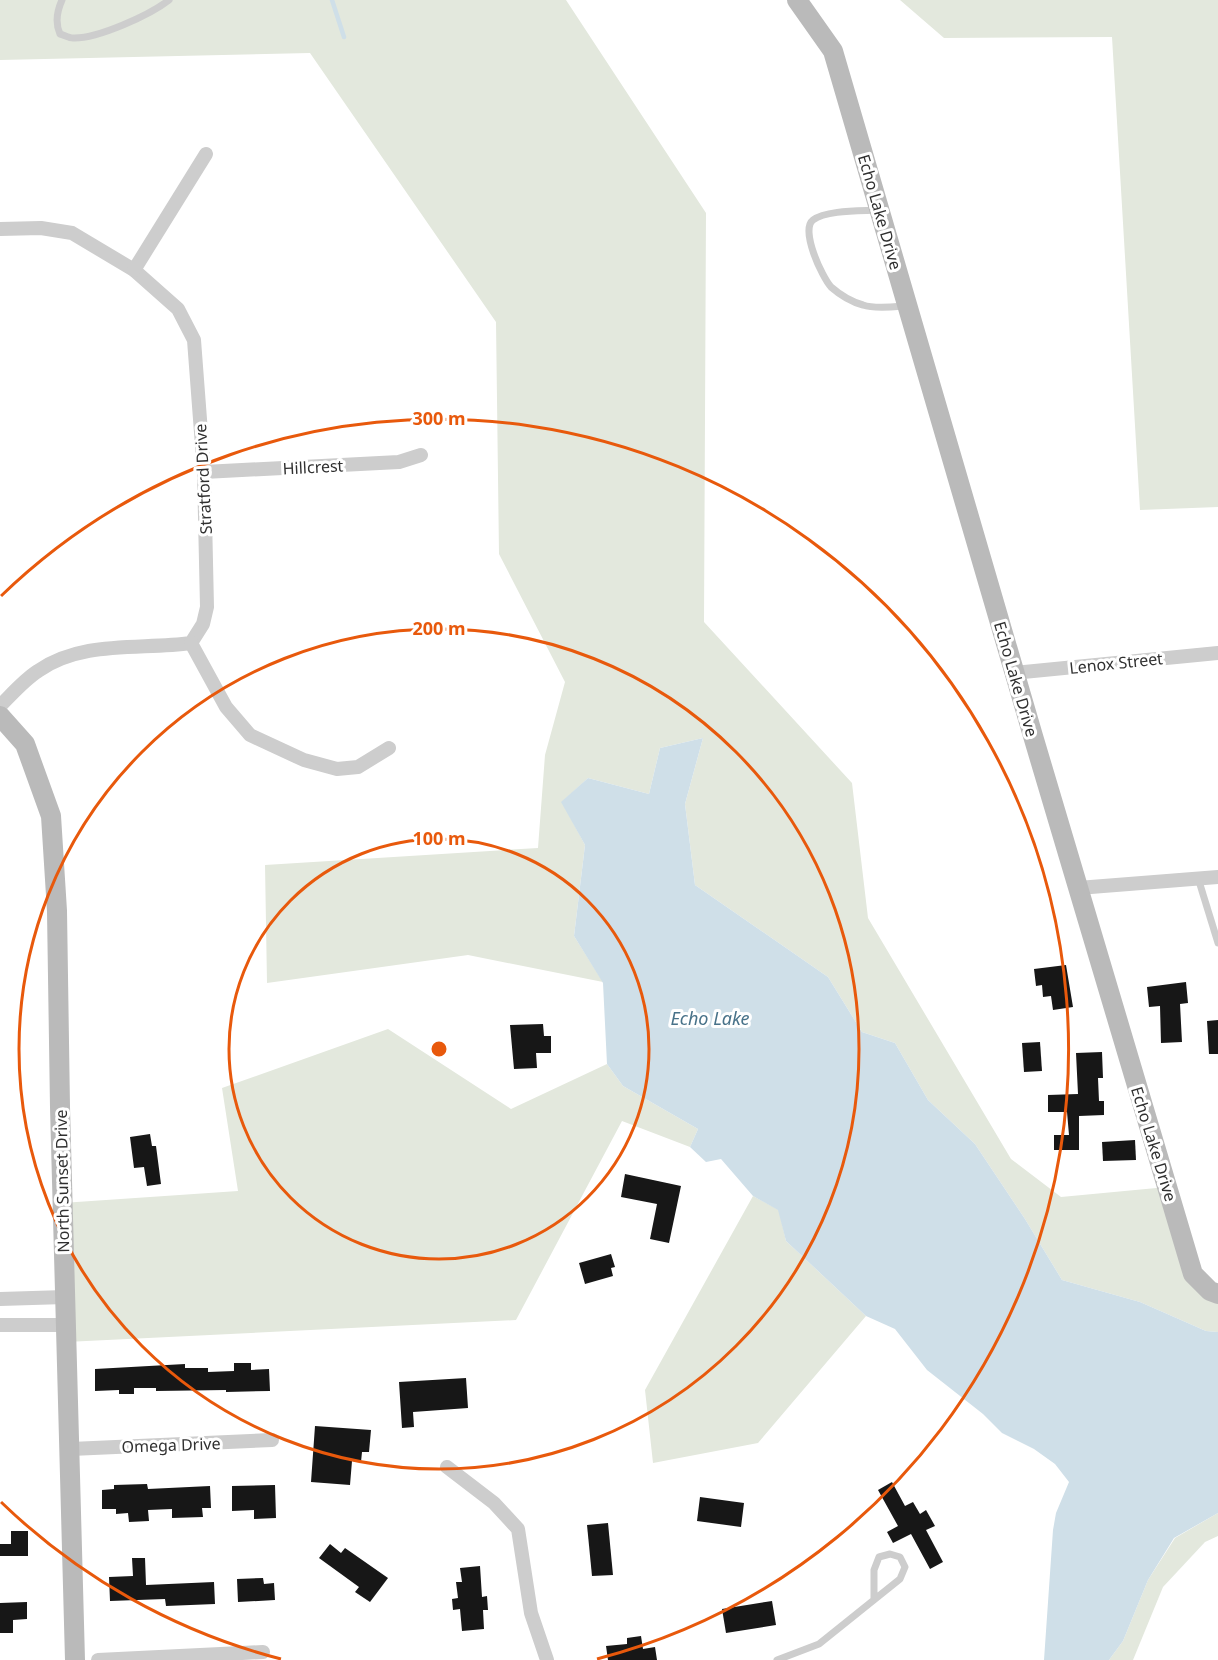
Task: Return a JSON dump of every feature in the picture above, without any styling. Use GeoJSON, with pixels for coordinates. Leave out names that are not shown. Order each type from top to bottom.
{"type":"FeatureCollection","features":[{"type":"Feature","properties":{"kind":"street","name":"Echo Lake Drive"},"geometry":{"type":"LineString","coordinates":[[797,0],[833,51],[1014,673],[1193,1274],[1210,1291],[1218,1294]]}},
{"type":"Feature","properties":{"kind":"street"},"geometry":{"type":"LineString","coordinates":[[134,270],[206,154]]}},
{"type":"Feature","properties":{"kind":"street","name":"Stratford Drive"},"geometry":{"type":"LineString","coordinates":[[0,229],[41,228],[72,233],[134,270],[178,309],[194,340],[204,472],[207,608],[203,624],[191,643]]}},
{"type":"Feature","properties":{"kind":"street","name":"Hillcrest"},"geometry":{"type":"LineString","coordinates":[[204,472],[399,462],[421,455]]}},
{"type":"Feature","properties":{"kind":"street"},"geometry":{"type":"LineString","coordinates":[[0,706],[37,671],[72,654],[82,651],[191,643],[226,707],[250,735],[304,760],[337,769],[358,767],[389,748]]}},
{"type":"Feature","properties":{"kind":"street","name":"Lenox Street"},"geometry":{"type":"LineString","coordinates":[[1014,673],[1218,653]]}},
{"type":"Feature","properties":{"kind":"street","name":"North Sunset Drive"},"geometry":{"type":"LineString","coordinates":[[0,716],[25,744],[51,816],[57,911],[65,1325],[71,1449],[75,1660]]}},
{"type":"Feature","properties":{"kind":"street"},"geometry":{"type":"LineString","coordinates":[[1078,888],[1218,877]]}},
{"type":"Feature","properties":{"kind":"street"},"geometry":{"type":"LineString","coordinates":[[0,1299],[65,1297]]}},
{"type":"Feature","properties":{"kind":"street"},"geometry":{"type":"LineString","coordinates":[[0,1325],[65,1325]]}},
{"type":"Feature","properties":{"kind":"street","name":"Omega Drive"},"geometry":{"type":"LineString","coordinates":[[71,1449],[272,1440]]}},
{"type":"Feature","properties":{"kind":"street"},"geometry":{"type":"LineString","coordinates":[[447,1467],[494,1503],[518,1529],[531,1613],[547,1660]]}},
{"type":"Feature","properties":{"kind":"street"},"geometry":{"type":"LineString","coordinates":[[98,1660],[263,1652]]}},
{"type":"Feature","properties":{"kind":"lane"},"geometry":{"type":"LineString","coordinates":[[62,0],[57,28],[60,34],[72,38],[101,34],[169,0]]}},
{"type":"Feature","properties":{"kind":"lane"},"geometry":{"type":"LineString","coordinates":[[879,210],[835,213],[814,218],[808,231],[811,249],[829,285],[840,294],[864,306],[907,306]]}},
{"type":"Feature","properties":{"kind":"lane"},"geometry":{"type":"LineString","coordinates":[[1198,878],[1218,943]]}},
{"type":"Feature","properties":{"kind":"lane"},"geometry":{"type":"LineString","coordinates":[[777,1660],[819,1644],[900,1579],[905,1567],[900,1557],[890,1554],[879,1557],[874,1570],[874,1599]]}},
{"type":"Feature","properties":{"kind":"shaded area"},"geometry":{"type":"Polygon","coordinates":[[[0,0],[566,0],[706,213],[704,622],[852,783],[868,918],[1011,1159],[1061,1197],[1167,1187],[1193,1274],[1218,1294],[1218,1332],[1206,1331],[1140,1302],[1062,1280],[975,1144],[928,1100],[895,1043],[862,1032],[828,977],[695,885],[685,804],[703,738],[660,748],[649,794],[588,778],[562,802],[585,845],[574,936],[603,982],[468,955],[267,983],[265,865],[538,848],[545,755],[565,682],[499,554],[496,322],[310,53],[0,60],[0,0]]]}},
{"type":"Feature","properties":{"kind":"shaded area"},"geometry":{"type":"Polygon","coordinates":[[[900,0],[1218,0],[1218,507],[1140,510],[1112,37],[944,38],[900,0]]]}},
{"type":"Feature","properties":{"kind":"shaded area"},"geometry":{"type":"Polygon","coordinates":[[[388,1029],[511,1109],[607,1064],[623,1086],[698,1129],[690,1147],[622,1121],[516,1320],[66,1342],[62,1203],[238,1191],[222,1088],[388,1029]]]}},
{"type":"Feature","properties":{"kind":"shaded area"},"geometry":{"type":"Polygon","coordinates":[[[753,1196],[779,1210],[786,1241],[866,1316],[758,1443],[653,1463],[645,1390],[753,1196]]]}},
{"type":"Feature","properties":{"kind":"shaded area"},"geometry":{"type":"Polygon","coordinates":[[[1218,1513],[1218,1536],[1205,1542],[1163,1587],[1133,1660],[1109,1660],[1123,1641],[1148,1580],[1175,1538],[1218,1513]]]}},
{"type":"Feature","properties":{"kind":"water","name":"Echo Lake"},"geometry":{"type":"Polygon","coordinates":[[[703,738],[685,804],[695,885],[828,977],[862,1032],[895,1043],[928,1100],[975,1144],[1062,1280],[1140,1302],[1206,1331],[1218,1332],[1218,1513],[1174,1538],[1148,1580],[1123,1641],[1109,1660],[1044,1660],[1053,1530],[1056,1513],[1069,1482],[1055,1464],[1034,1449],[1002,1433],[983,1414],[927,1370],[895,1329],[866,1316],[786,1241],[778,1210],[753,1196],[721,1159],[706,1162],[690,1147],[698,1129],[623,1086],[607,1064],[603,983],[574,936],[585,845],[561,802],[588,778],[649,794],[660,748],[703,738]]]}},
{"type":"Feature","properties":{"kind":"building"},"geometry":{"type":"Polygon","coordinates":[[[1066,965],[1073,1007],[1053,1010],[1051,996],[1043,997],[1042,985],[1036,986],[1034,969],[1066,965]]]}},
{"type":"Feature","properties":{"kind":"building"},"geometry":{"type":"Polygon","coordinates":[[[1186,982],[1188,1003],[1180,1004],[1182,1042],[1161,1043],[1160,1006],[1149,1007],[1147,987],[1186,982]]]}},
{"type":"Feature","properties":{"kind":"building"},"geometry":{"type":"Polygon","coordinates":[[[1218,1020],[1218,1054],[1209,1054],[1207,1021],[1218,1020]]]}},
{"type":"Feature","properties":{"kind":"building"},"geometry":{"type":"Polygon","coordinates":[[[543,1024],[544,1036],[551,1036],[551,1053],[536,1053],[537,1068],[514,1069],[510,1025],[543,1024]]]}},
{"type":"Feature","properties":{"kind":"building"},"geometry":{"type":"Polygon","coordinates":[[[1040,1042],[1042,1071],[1024,1072],[1022,1043],[1040,1042]]]}},
{"type":"Feature","properties":{"kind":"building"},"geometry":{"type":"Polygon","coordinates":[[[1102,1052],[1103,1078],[1098,1078],[1099,1101],[1104,1101],[1104,1115],[1079,1116],[1079,1150],[1054,1150],[1054,1135],[1069,1135],[1067,1112],[1048,1112],[1048,1095],[1078,1094],[1076,1053],[1102,1052]]]}},
{"type":"Feature","properties":{"kind":"building"},"geometry":{"type":"Polygon","coordinates":[[[150,1134],[152,1146],[156,1146],[161,1184],[147,1186],[144,1167],[134,1168],[130,1137],[150,1134]]]}},
{"type":"Feature","properties":{"kind":"building"},"geometry":{"type":"Polygon","coordinates":[[[1135,1140],[1136,1160],[1103,1161],[1102,1142],[1135,1140]]]}},
{"type":"Feature","properties":{"kind":"building"},"geometry":{"type":"Polygon","coordinates":[[[625,1174],[681,1186],[669,1243],[650,1239],[657,1204],[621,1197],[625,1174]]]}},
{"type":"Feature","properties":{"kind":"building"},"geometry":{"type":"Polygon","coordinates":[[[611,1254],[615,1267],[611,1268],[613,1276],[585,1284],[579,1263],[611,1254]]]}},
{"type":"Feature","properties":{"kind":"building"},"geometry":{"type":"Polygon","coordinates":[[[234,1363],[251,1363],[251,1370],[269,1369],[270,1391],[156,1391],[156,1388],[134,1388],[134,1394],[119,1394],[119,1390],[95,1391],[95,1369],[185,1364],[185,1368],[208,1368],[208,1372],[234,1371],[234,1363]]]}},
{"type":"Feature","properties":{"kind":"building"},"geometry":{"type":"Polygon","coordinates":[[[466,1378],[468,1408],[413,1412],[414,1427],[402,1428],[399,1382],[466,1378]]]}},
{"type":"Feature","properties":{"kind":"building"},"geometry":{"type":"Polygon","coordinates":[[[315,1426],[371,1430],[369,1452],[362,1452],[361,1462],[352,1461],[350,1485],[311,1482],[315,1426]]]}},
{"type":"Feature","properties":{"kind":"building"},"geometry":{"type":"Polygon","coordinates":[[[892,1482],[905,1506],[913,1502],[920,1514],[926,1510],[935,1526],[926,1530],[943,1562],[930,1569],[911,1534],[893,1543],[887,1532],[898,1526],[878,1490],[892,1482]]]}},
{"type":"Feature","properties":{"kind":"building"},"geometry":{"type":"Polygon","coordinates":[[[147,1484],[148,1489],[210,1486],[211,1508],[202,1508],[203,1517],[172,1518],[172,1509],[148,1510],[149,1521],[129,1522],[128,1513],[116,1514],[116,1509],[102,1509],[102,1490],[114,1489],[114,1485],[147,1484]]]}},
{"type":"Feature","properties":{"kind":"building"},"geometry":{"type":"Polygon","coordinates":[[[275,1485],[276,1518],[254,1519],[254,1510],[232,1511],[232,1486],[275,1485]]]}},
{"type":"Feature","properties":{"kind":"building"},"geometry":{"type":"Polygon","coordinates":[[[700,1497],[744,1503],[741,1527],[697,1521],[700,1497]]]}},
{"type":"Feature","properties":{"kind":"building"},"geometry":{"type":"Polygon","coordinates":[[[608,1523],[613,1575],[592,1576],[587,1525],[608,1523]]]}},
{"type":"Feature","properties":{"kind":"building"},"geometry":{"type":"Polygon","coordinates":[[[11,1531],[28,1531],[28,1556],[0,1556],[0,1544],[11,1544],[11,1531]]]}},
{"type":"Feature","properties":{"kind":"building"},"geometry":{"type":"Polygon","coordinates":[[[330,1544],[341,1553],[345,1548],[388,1578],[370,1602],[355,1592],[359,1587],[319,1558],[330,1544]]]}},
{"type":"Feature","properties":{"kind":"building"},"geometry":{"type":"Polygon","coordinates":[[[132,1558],[145,1558],[146,1585],[214,1582],[215,1604],[166,1606],[165,1599],[110,1601],[109,1577],[133,1576],[132,1558]]]}},
{"type":"Feature","properties":{"kind":"building"},"geometry":{"type":"Polygon","coordinates":[[[480,1566],[482,1597],[487,1596],[488,1610],[483,1610],[484,1629],[462,1631],[460,1609],[453,1610],[452,1599],[458,1598],[456,1582],[462,1582],[460,1568],[480,1566]]]}},
{"type":"Feature","properties":{"kind":"building"},"geometry":{"type":"Polygon","coordinates":[[[263,1578],[264,1584],[274,1583],[275,1600],[238,1602],[237,1579],[263,1578]]]}},
{"type":"Feature","properties":{"kind":"building"},"geometry":{"type":"Polygon","coordinates":[[[772,1601],[776,1625],[726,1633],[722,1609],[772,1601]]]}},
{"type":"Feature","properties":{"kind":"building"},"geometry":{"type":"Polygon","coordinates":[[[27,1602],[27,1619],[13,1620],[13,1633],[0,1633],[0,1603],[27,1602]]]}},
{"type":"Feature","properties":{"kind":"building"},"geometry":{"type":"Polygon","coordinates":[[[641,1636],[643,1649],[655,1647],[657,1660],[608,1660],[606,1646],[627,1644],[627,1638],[641,1636]]]}},
{"type":"Feature","properties":{"kind":"waterway"},"geometry":{"type":"LineString","coordinates":[[332,0],[344,37]]}}]}
